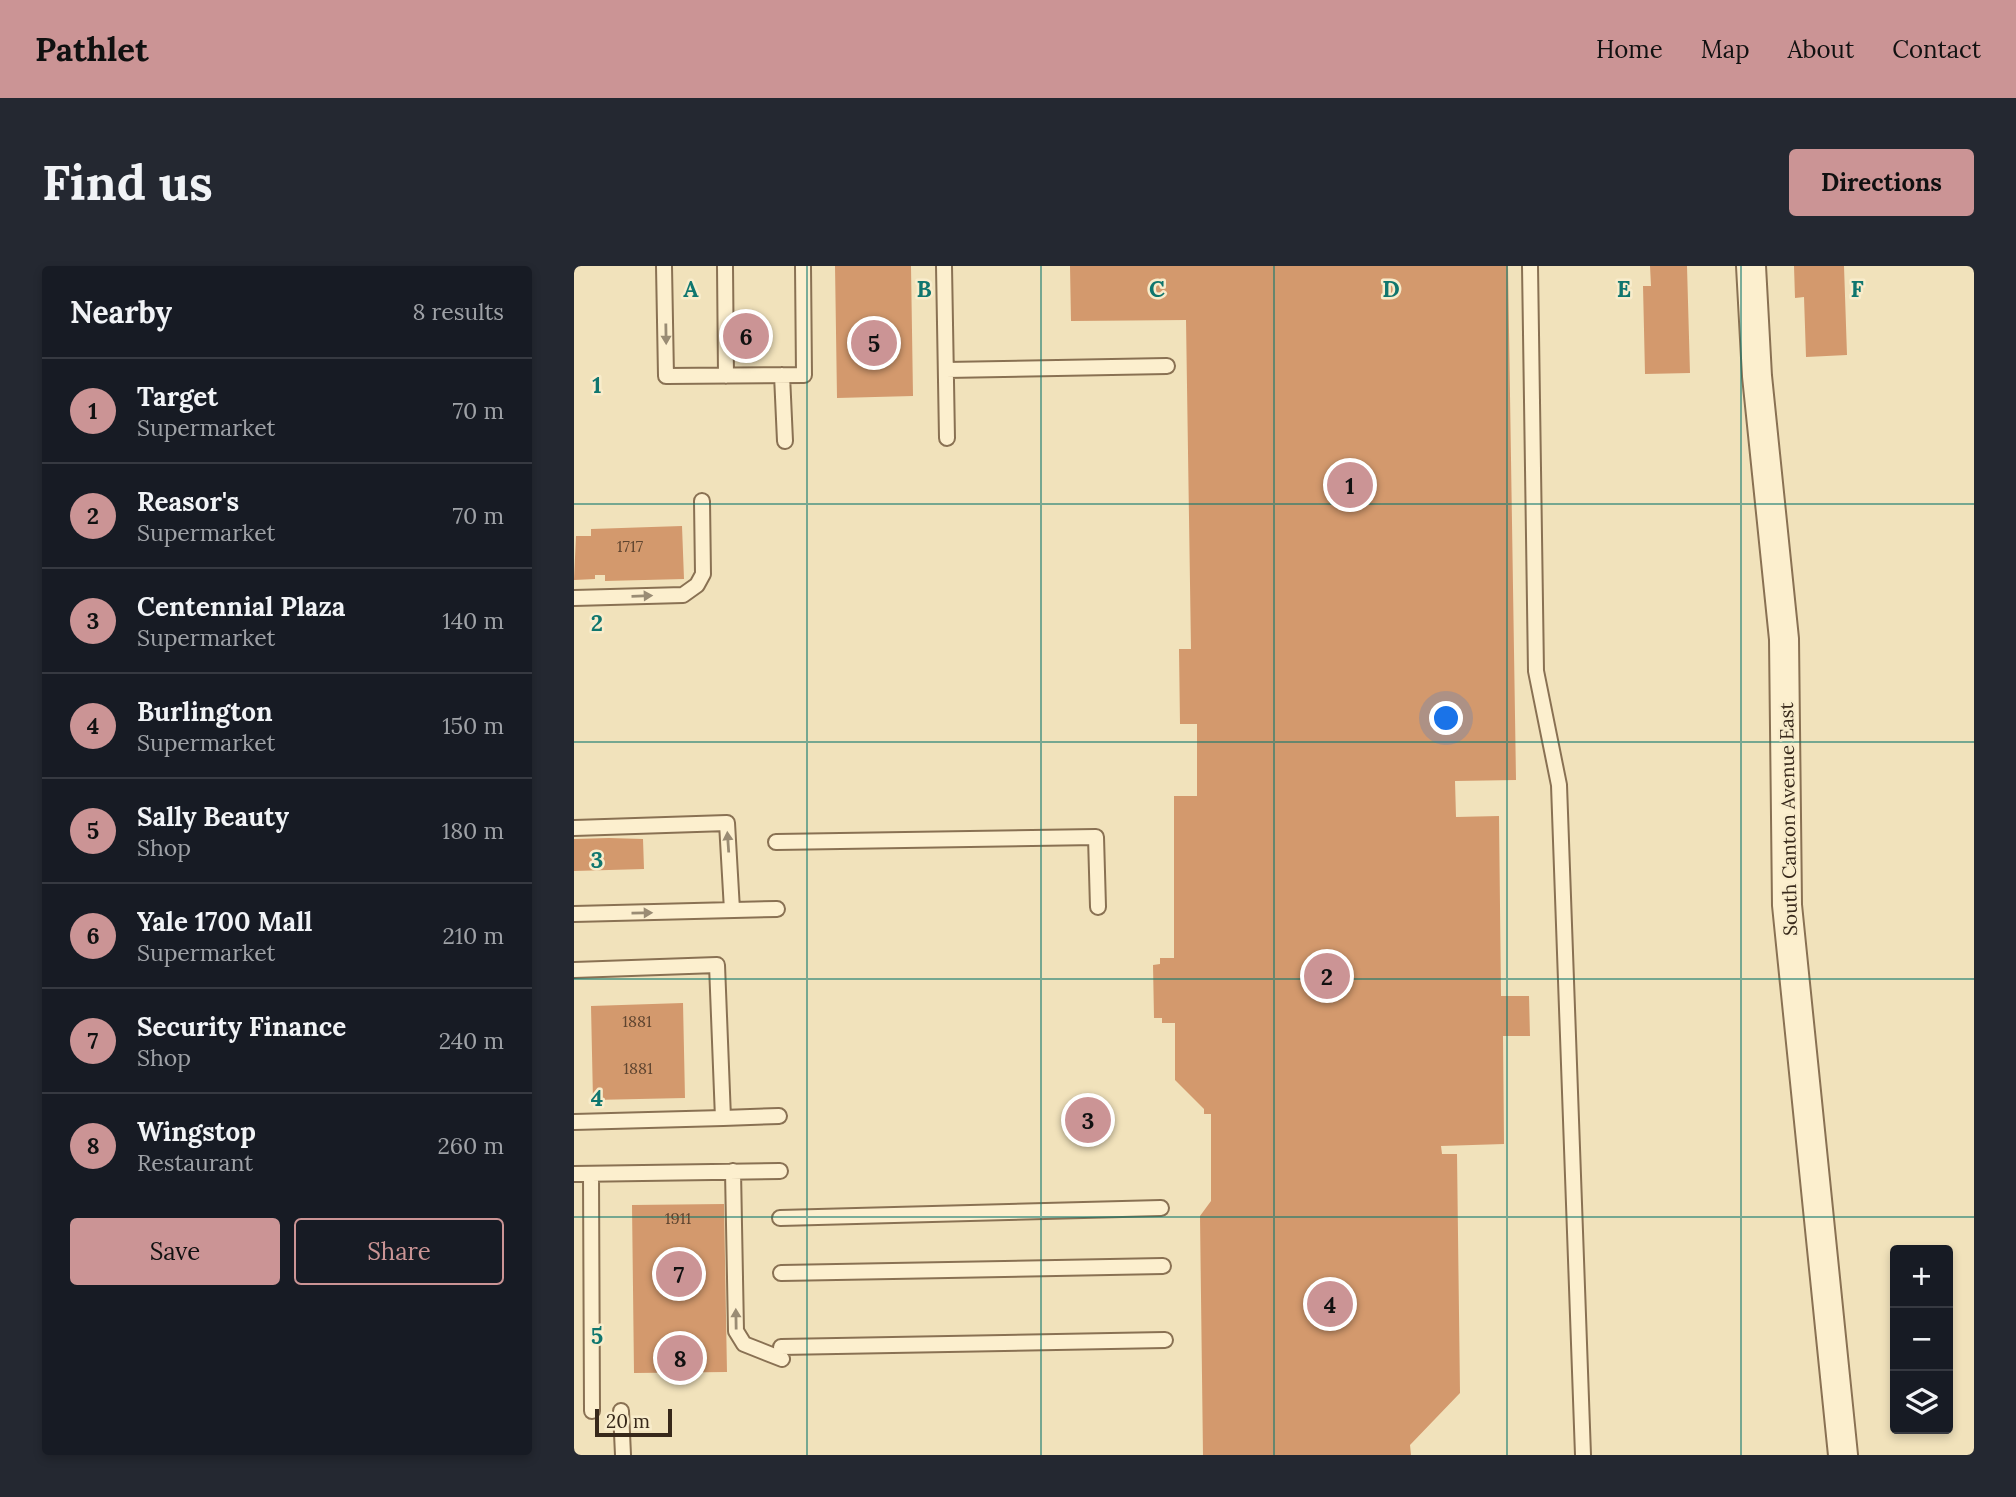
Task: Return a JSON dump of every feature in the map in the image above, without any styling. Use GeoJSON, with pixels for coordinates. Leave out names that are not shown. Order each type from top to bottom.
{"type":"FeatureCollection","features":[{"type":"Feature","properties":{"kind":"street","name":"South Canton Avenue East"},"geometry":{"type":"LineString","coordinates":[[1751,266],[1757,376],[1784,639],[1787,905],[1843,1455]]}},
{"type":"Feature","properties":{"kind":"lane"},"geometry":{"type":"LineString","coordinates":[[664,266],[666,376],[804,375],[803,266]]}},
{"type":"Feature","properties":{"kind":"lane"},"geometry":{"type":"LineString","coordinates":[[725,266],[726,376]]}},
{"type":"Feature","properties":{"kind":"lane"},"geometry":{"type":"LineString","coordinates":[[944,266],[947,438]]}},
{"type":"Feature","properties":{"kind":"lane"},"geometry":{"type":"LineString","coordinates":[[1530,266],[1536,671],[1559,785],[1583,1455]]}},
{"type":"Feature","properties":{"kind":"lane"},"geometry":{"type":"LineString","coordinates":[[946,370],[1167,366]]}},
{"type":"Feature","properties":{"kind":"lane"},"geometry":{"type":"LineString","coordinates":[[782,375],[785,441]]}},
{"type":"Feature","properties":{"kind":"lane"},"geometry":{"type":"LineString","coordinates":[[574,598],[683,595],[697,585],[703,575],[702,500]]}},
{"type":"Feature","properties":{"kind":"lane"},"geometry":{"type":"LineString","coordinates":[[574,828],[727,823],[732,910]]}},
{"type":"Feature","properties":{"kind":"lane"},"geometry":{"type":"LineString","coordinates":[[776,842],[1096,837],[1098,908]]}},
{"type":"Feature","properties":{"kind":"lane"},"geometry":{"type":"LineString","coordinates":[[574,914],[777,909]]}},
{"type":"Feature","properties":{"kind":"lane"},"geometry":{"type":"LineString","coordinates":[[574,971],[718,965],[723,1118]]}},
{"type":"Feature","properties":{"kind":"lane"},"geometry":{"type":"LineString","coordinates":[[574,1122],[779,1116]]}},
{"type":"Feature","properties":{"kind":"lane"},"geometry":{"type":"LineString","coordinates":[[733,1171],[736,1331],[744,1344],[782,1353],[1165,1340]]}},
{"type":"Feature","properties":{"kind":"lane"},"geometry":{"type":"LineString","coordinates":[[574,1174],[780,1171]]}},
{"type":"Feature","properties":{"kind":"lane"},"geometry":{"type":"LineString","coordinates":[[591,1174],[592,1411]]}},
{"type":"Feature","properties":{"kind":"lane"},"geometry":{"type":"LineString","coordinates":[[780,1218],[1161,1208]]}},
{"type":"Feature","properties":{"kind":"lane"},"geometry":{"type":"LineString","coordinates":[[781,1273],[1163,1266]]}},
{"type":"Feature","properties":{"kind":"lane"},"geometry":{"type":"LineString","coordinates":[[621,1411],[623,1455]]}},
{"type":"Feature","properties":{"kind":"building"},"geometry":{"type":"Polygon","coordinates":[[[835,266],[911,266],[913,396],[837,398],[835,266]]]}},
{"type":"Feature","properties":{"kind":"building"},"geometry":{"type":"Polygon","coordinates":[[[1070,266],[1508,266],[1516,780],[1455,781],[1456,817],[1499,816],[1501,996],[1529,996],[1530,1036],[1503,1036],[1504,1144],[1441,1146],[1442,1154],[1457,1154],[1460,1393],[1410,1445],[1411,1455],[1203,1455],[1200,1216],[1211,1201],[1211,1114],[1204,1114],[1204,1109],[1175,1080],[1175,1023],[1162,1023],[1162,1018],[1154,1018],[1153,965],[1160,964],[1160,958],[1174,958],[1174,796],[1197,796],[1197,724],[1180,724],[1179,649],[1191,649],[1186,320],[1071,321],[1070,266]]]}},
{"type":"Feature","properties":{"kind":"building"},"geometry":{"type":"Polygon","coordinates":[[[1650,266],[1687,266],[1690,373],[1645,374],[1643,286],[1651,286],[1650,266]]]}},
{"type":"Feature","properties":{"kind":"building"},"geometry":{"type":"Polygon","coordinates":[[[1794,266],[1844,266],[1847,355],[1806,357],[1804,297],[1795,298],[1794,266]]]}},
{"type":"Feature","properties":{"kind":"building"},"geometry":{"type":"Polygon","coordinates":[[[682,526],[684,579],[605,581],[605,575],[595,575],[595,579],[574,580],[576,536],[591,536],[591,529],[682,526]]]}},
{"type":"Feature","properties":{"kind":"building"},"geometry":{"type":"Polygon","coordinates":[[[574,839],[643,839],[644,869],[574,871],[574,839]]]}},
{"type":"Feature","properties":{"kind":"building"},"geometry":{"type":"Polygon","coordinates":[[[683,1003],[685,1098],[593,1100],[591,1006],[683,1003]]]}},
{"type":"Feature","properties":{"kind":"building"},"geometry":{"type":"Polygon","coordinates":[[[724,1204],[727,1372],[634,1373],[632,1205],[724,1204]]]}},
{"type":"Feature","properties":{"kind":"place","name":"Yale 1700 Mall"},"geometry":{"type":"Point","coordinates":[746,336]}},
{"type":"Feature","properties":{"kind":"place","name":"Sally Beauty"},"geometry":{"type":"Point","coordinates":[874,343]}},
{"type":"Feature","properties":{"kind":"place","name":"Target"},"geometry":{"type":"Point","coordinates":[1350,485]}},
{"type":"Feature","properties":{"kind":"place","name":"Reasor's"},"geometry":{"type":"Point","coordinates":[1327,976]}},
{"type":"Feature","properties":{"kind":"place","name":"Centennial Plaza"},"geometry":{"type":"Point","coordinates":[1088,1120]}},
{"type":"Feature","properties":{"kind":"place","name":"Security Finance"},"geometry":{"type":"Point","coordinates":[679,1274]}},
{"type":"Feature","properties":{"kind":"place","name":"Burlington"},"geometry":{"type":"Point","coordinates":[1330,1304]}},
{"type":"Feature","properties":{"kind":"place","name":"Wingstop"},"geometry":{"type":"Point","coordinates":[680,1358]}}]}
